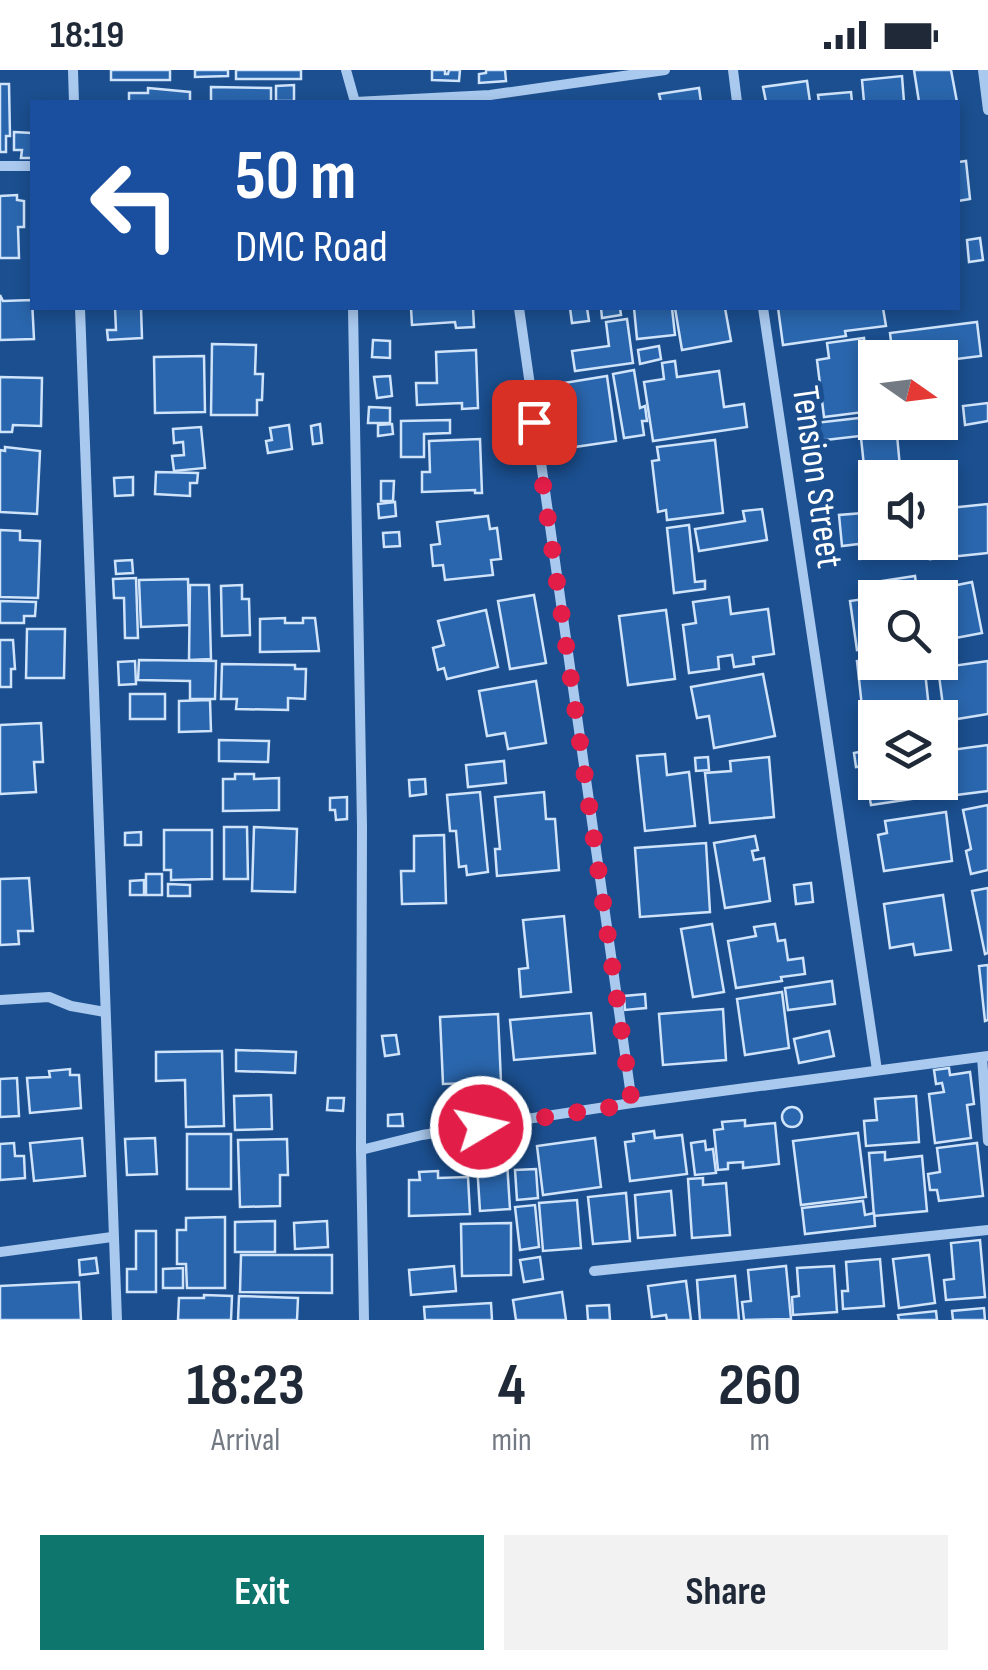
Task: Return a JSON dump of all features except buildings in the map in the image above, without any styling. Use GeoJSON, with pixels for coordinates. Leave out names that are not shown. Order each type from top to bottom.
{"type":"FeatureCollection","features":[{"type":"Feature","properties":{"kind":"street"},"geometry":{"type":"LineString","coordinates":[[73,70],[74,100]]}},
{"type":"Feature","properties":{"kind":"street"},"geometry":{"type":"LineString","coordinates":[[346,70],[354,100]]}},
{"type":"Feature","properties":{"kind":"street"},"geometry":{"type":"LineString","coordinates":[[445,100],[490,99],[665,70]]}},
{"type":"Feature","properties":{"kind":"street"},"geometry":{"type":"LineString","coordinates":[[733,70],[737,100]]}},
{"type":"Feature","properties":{"kind":"street"},"geometry":{"type":"LineString","coordinates":[[983,70],[988,110]]}},
{"type":"Feature","properties":{"kind":"street"},"geometry":{"type":"LineString","coordinates":[[0,166],[30,166]]}},
{"type":"Feature","properties":{"kind":"street"},"geometry":{"type":"LineString","coordinates":[[80,310],[117,1320]]}},
{"type":"Feature","properties":{"kind":"street"},"geometry":{"type":"LineString","coordinates":[[352,310],[362,827],[364,1320]]}},
{"type":"Feature","properties":{"kind":"street"},"geometry":{"type":"LineString","coordinates":[[519,310],[632,1104]]}},
{"type":"Feature","properties":{"kind":"street","name":"Tension Street"},"geometry":{"type":"LineString","coordinates":[[763,310],[877,1070]]}},
{"type":"Feature","properties":{"kind":"street"},"geometry":{"type":"LineString","coordinates":[[0,1000],[55,998],[71,1006],[105,1012]]}},
{"type":"Feature","properties":{"kind":"street"},"geometry":{"type":"LineString","coordinates":[[361,1150],[422,1136],[632,1104],[985,1056],[988,1141]]}},
{"type":"Feature","properties":{"kind":"street"},"geometry":{"type":"LineString","coordinates":[[594,1271],[988,1230]]}},
{"type":"Feature","properties":{"kind":"street"},"geometry":{"type":"LineString","coordinates":[[0,1252],[112,1237]]}},
{"type":"Feature","properties":{"kind":"route"},"geometry":{"type":"LineString","coordinates":[[481,1127],[632,1104],[534,422]]}}]}
